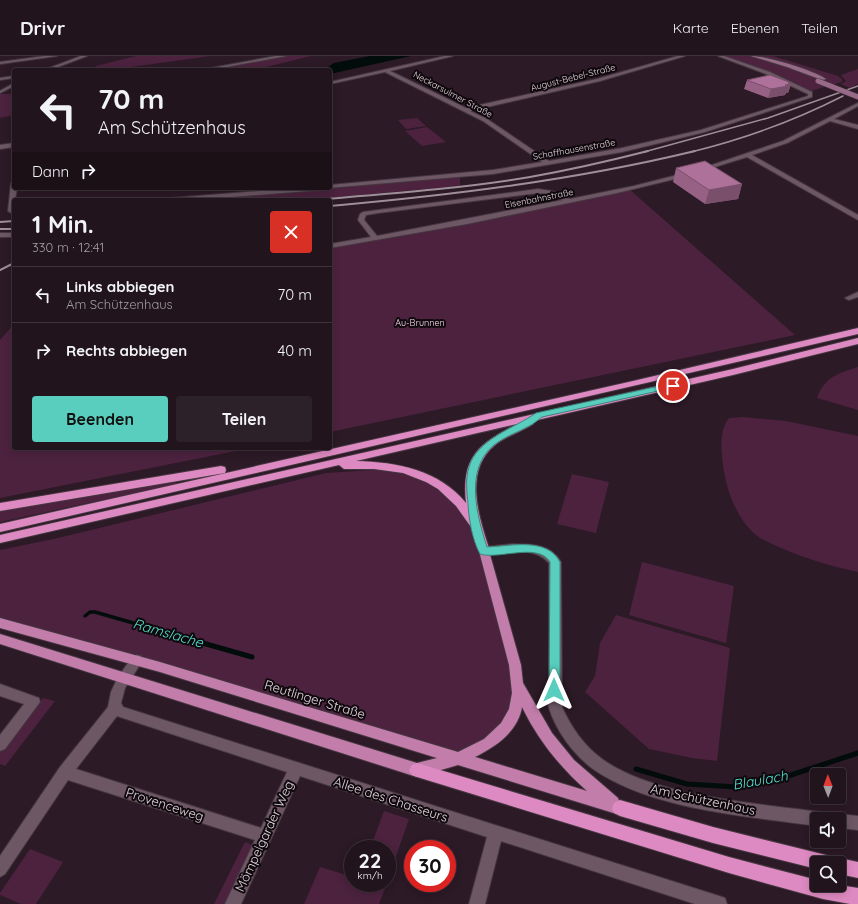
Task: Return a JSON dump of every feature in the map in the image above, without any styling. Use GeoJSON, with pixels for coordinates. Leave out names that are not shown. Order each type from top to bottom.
{"type":"FeatureCollection","features":[{"type":"Feature","properties":{"kind":"highway"},"geometry":{"type":"LineString","coordinates":[[0,528],[633,384],[858,331]]}},
{"type":"Feature","properties":{"kind":"highway"},"geometry":{"type":"LineString","coordinates":[[0,539],[733,372],[858,341]]}},
{"type":"Feature","properties":{"kind":"highway"},"geometry":{"type":"LineString","coordinates":[[484,551],[475,524],[471,483],[473,467],[477,458],[491,443],[539,415]]}},
{"type":"Feature","properties":{"kind":"highway"},"geometry":{"type":"LineString","coordinates":[[325,465],[375,465],[397,467],[415,472],[429,478],[454,497],[475,524]]}},
{"type":"Feature","properties":{"kind":"highway"},"geometry":{"type":"LineString","coordinates":[[0,507],[220,470],[241,473]]}},
{"type":"Feature","properties":{"kind":"highway"},"geometry":{"type":"LineString","coordinates":[[417,770],[729,865],[823,890],[858,897]]}},
{"type":"Feature","properties":{"kind":"highway"},"geometry":{"type":"LineString","coordinates":[[620,808],[713,835],[810,859]]}},
{"type":"Feature","properties":{"kind":"highway"},"geometry":{"type":"LineString","coordinates":[[846,867],[858,870]]}},
{"type":"Feature","properties":{"kind":"main road"},"geometry":{"type":"LineString","coordinates":[[752,56],[789,66],[858,93]]}},
{"type":"Feature","properties":{"kind":"main road"},"geometry":{"type":"LineString","coordinates":[[752,56],[818,80],[858,97]]}},
{"type":"Feature","properties":{"kind":"main road"},"geometry":{"type":"LineString","coordinates":[[484,551],[504,622],[518,685],[540,729],[558,755],[574,771],[620,808]]}},
{"type":"Feature","properties":{"kind":"main road","name":"Reutlinger Straße"},"geometry":{"type":"LineString","coordinates":[[0,623],[136,660],[620,808]]}},
{"type":"Feature","properties":{"kind":"main road"},"geometry":{"type":"LineString","coordinates":[[0,639],[417,770],[457,759],[489,743],[506,727],[517,701],[518,685]]}},
{"type":"Feature","properties":{"kind":"street"},"geometry":{"type":"LineString","coordinates":[[0,63],[55,56]]}},
{"type":"Feature","properties":{"kind":"street"},"geometry":{"type":"LineString","coordinates":[[52,68],[86,56]]}},
{"type":"Feature","properties":{"kind":"street"},"geometry":{"type":"LineString","coordinates":[[214,68],[284,56]]}},
{"type":"Feature","properties":{"kind":"street"},"geometry":{"type":"LineString","coordinates":[[332,83],[451,56]]}},
{"type":"Feature","properties":{"kind":"street","name":"August-Bebel-Straße"},"geometry":{"type":"LineString","coordinates":[[466,110],[598,80],[683,56]]}},
{"type":"Feature","properties":{"kind":"street","name":"Schaffhausenstraße"},"geometry":{"type":"LineString","coordinates":[[332,187],[493,172],[622,150],[703,131],[810,97],[810,93],[768,73],[720,56]]}},
{"type":"Feature","properties":{"kind":"street","name":"Neckarsulmer Straße"},"geometry":{"type":"LineString","coordinates":[[387,71],[485,120],[548,163]]}},
{"type":"Feature","properties":{"kind":"street"},"geometry":{"type":"LineString","coordinates":[[0,79],[12,77]]}},
{"type":"Feature","properties":{"kind":"street"},"geometry":{"type":"LineString","coordinates":[[1,92],[12,85]]}},
{"type":"Feature","properties":{"kind":"street"},"geometry":{"type":"LineString","coordinates":[[1,92],[12,92]]}},
{"type":"Feature","properties":{"kind":"street","name":"Eisenbahnstraße"},"geometry":{"type":"LineString","coordinates":[[332,246],[376,239],[648,185],[748,155],[799,136],[858,104]]}},
{"type":"Feature","properties":{"kind":"street"},"geometry":{"type":"LineString","coordinates":[[829,119],[858,127]]}},
{"type":"Feature","properties":{"kind":"street"},"geometry":{"type":"LineString","coordinates":[[0,147],[12,145]]}},
{"type":"Feature","properties":{"kind":"street"},"geometry":{"type":"LineString","coordinates":[[748,155],[858,218]]}},
{"type":"Feature","properties":{"kind":"street"},"geometry":{"type":"LineString","coordinates":[[10,211],[13,190]]}},
{"type":"Feature","properties":{"kind":"street"},"geometry":{"type":"LineString","coordinates":[[197,198],[295,190]]}},
{"type":"Feature","properties":{"kind":"street"},"geometry":{"type":"LineString","coordinates":[[376,239],[361,220],[363,214],[538,191],[550,192],[569,201]]}},
{"type":"Feature","properties":{"kind":"street"},"geometry":{"type":"LineString","coordinates":[[0,235],[12,235]]}},
{"type":"Feature","properties":{"kind":"street"},"geometry":{"type":"LineString","coordinates":[[849,298],[858,294]]}},
{"type":"Feature","properties":{"kind":"street","name":"Am Schützenhaus"},"geometry":{"type":"LineString","coordinates":[[484,551],[531,549],[543,551],[551,555],[555,562],[555,707],[566,730],[575,742],[598,764],[639,785],[664,793],[715,804],[810,818]]}},
{"type":"Feature","properties":{"kind":"street"},"geometry":{"type":"LineString","coordinates":[[0,869],[65,772],[115,708],[115,696],[124,678],[136,660]]}},
{"type":"Feature","properties":{"kind":"street"},"geometry":{"type":"LineString","coordinates":[[0,690],[34,702],[0,745]]}},
{"type":"Feature","properties":{"kind":"street","name":"Allee des Chasseurs"},"geometry":{"type":"LineString","coordinates":[[115,708],[126,714],[496,832],[712,903]]}},
{"type":"Feature","properties":{"kind":"street","name":"Mömpelgarder Weg"},"geometry":{"type":"LineString","coordinates":[[233,904],[296,768]]}},
{"type":"Feature","properties":{"kind":"street","name":"Provenceweg"},"geometry":{"type":"LineString","coordinates":[[65,772],[264,836]]}},
{"type":"Feature","properties":{"kind":"street"},"geometry":{"type":"LineString","coordinates":[[846,822],[858,823]]}},
{"type":"Feature","properties":{"kind":"street"},"geometry":{"type":"LineString","coordinates":[[477,904],[496,832]]}},
{"type":"Feature","properties":{"kind":"green space"},"geometry":{"type":"Polygon","coordinates":[[[136,56],[210,56],[124,68],[94,68],[96,66],[136,56]]]}},
{"type":"Feature","properties":{"kind":"green space"},"geometry":{"type":"Polygon","coordinates":[[[284,56],[311,56],[262,68],[215,68],[284,56]]]}},
{"type":"Feature","properties":{"kind":"green space"},"geometry":{"type":"Polygon","coordinates":[[[725,56],[773,56],[838,76],[842,79],[842,82],[811,91],[771,72],[725,56]]]}},
{"type":"Feature","properties":{"kind":"green space"},"geometry":{"type":"Polygon","coordinates":[[[858,69],[858,84],[850,88],[841,84],[846,81],[841,75],[858,69]]]}},
{"type":"Feature","properties":{"kind":"green space"},"geometry":{"type":"Polygon","coordinates":[[[0,94],[12,94],[12,115],[0,118],[0,94]]]}},
{"type":"Feature","properties":{"kind":"green space"},"geometry":{"type":"Polygon","coordinates":[[[417,118],[426,126],[406,129],[398,120],[417,118]]]}},
{"type":"Feature","properties":{"kind":"green space"},"geometry":{"type":"Polygon","coordinates":[[[427,127],[446,142],[422,146],[405,131],[427,127]]]}},
{"type":"Feature","properties":{"kind":"green space"},"geometry":{"type":"Polygon","coordinates":[[[460,176],[460,186],[327,198],[198,198],[304,190],[332,190],[332,188],[460,176]]]}},
{"type":"Feature","properties":{"kind":"green space","name":"Au-Brunnen"},"geometry":{"type":"Polygon","coordinates":[[[629,189],[795,335],[332,432],[332,246],[629,189]]]}},
{"type":"Feature","properties":{"kind":"green space"},"geometry":{"type":"Polygon","coordinates":[[[12,326],[12,450],[241,450],[0,498],[0,340],[12,326]]]}},
{"type":"Feature","properties":{"kind":"green space"},"geometry":{"type":"Polygon","coordinates":[[[858,367],[858,410],[817,398],[824,385],[833,377],[858,367]]]}},
{"type":"Feature","properties":{"kind":"green space"},"geometry":{"type":"Polygon","coordinates":[[[743,417],[786,421],[858,436],[858,572],[815,561],[774,545],[756,535],[743,520],[729,493],[724,474],[721,446],[722,434],[729,418],[743,417]]]}},
{"type":"Feature","properties":{"kind":"green space"},"geometry":{"type":"Polygon","coordinates":[[[402,468],[429,478],[475,524],[515,665],[511,719],[457,759],[0,623],[0,550],[58,538],[326,473],[402,468]]]}},
{"type":"Feature","properties":{"kind":"green space"},"geometry":{"type":"Polygon","coordinates":[[[572,474],[609,482],[596,533],[557,524],[572,474]]]}},
{"type":"Feature","properties":{"kind":"green space"},"geometry":{"type":"Polygon","coordinates":[[[175,482],[176,484],[0,522],[0,511],[175,482]]]}},
{"type":"Feature","properties":{"kind":"green space"},"geometry":{"type":"Polygon","coordinates":[[[642,562],[734,586],[726,643],[629,615],[642,562]]]}},
{"type":"Feature","properties":{"kind":"green space"},"geometry":{"type":"Polygon","coordinates":[[[616,615],[730,648],[717,761],[692,758],[649,749],[585,692],[595,676],[600,643],[616,615]]]}},
{"type":"Feature","properties":{"kind":"green space"},"geometry":{"type":"Polygon","coordinates":[[[43,698],[55,701],[5,766],[0,764],[0,750],[43,698]]]}},
{"type":"Feature","properties":{"kind":"green space"},"geometry":{"type":"Polygon","coordinates":[[[384,811],[409,819],[396,856],[396,840],[373,840],[384,811]]]}},
{"type":"Feature","properties":{"kind":"green space"},"geometry":{"type":"Polygon","coordinates":[[[245,842],[257,847],[229,904],[214,904],[245,842]]]}},
{"type":"Feature","properties":{"kind":"green space"},"geometry":{"type":"Polygon","coordinates":[[[30,849],[63,862],[36,904],[21,904],[0,895],[0,893],[30,849]]]}},
{"type":"Feature","properties":{"kind":"green space"},"geometry":{"type":"Polygon","coordinates":[[[320,867],[344,874],[344,892],[384,892],[379,904],[304,904],[320,867]]]}},
{"type":"Feature","properties":{"kind":"shaded area"},"geometry":{"type":"Polygon","coordinates":[[[370,56],[411,56],[332,74],[332,68],[322,68],[328,67],[334,63],[370,56]]]}},
{"type":"Feature","properties":{"kind":"building"},"geometry":{"type":"Polygon","coordinates":[[[770,75],[791,84],[785,85],[788,86],[771,89],[747,80],[770,75]]]}},
{"type":"Feature","properties":{"kind":"building"},"geometry":{"type":"Polygon","coordinates":[[[705,161],[742,184],[709,190],[676,168],[705,161]]]}},
{"type":"Feature","properties":{"kind":"waterway","name":"Ramslache"},"geometry":{"type":"LineString","coordinates":[[85,616],[90,612],[95,612],[189,639]]}},
{"type":"Feature","properties":{"kind":"waterway","name":"Ramslache"},"geometry":{"type":"LineString","coordinates":[[185,638],[252,657]]}},
{"type":"Feature","properties":{"kind":"waterway","name":"Blaulach"},"geometry":{"type":"LineString","coordinates":[[636,769],[687,784],[737,787],[788,776],[858,753]]}},
{"type":"Feature","properties":{"kind":"railway"},"geometry":{"type":"LineString","coordinates":[[644,152],[768,118],[858,86]]}},
{"type":"Feature","properties":{"kind":"railway"},"geometry":{"type":"LineString","coordinates":[[693,151],[730,141],[787,121],[843,96]]}},
{"type":"Feature","properties":{"kind":"railway"},"geometry":{"type":"LineString","coordinates":[[644,152],[648,151]]}},
{"type":"Feature","properties":{"kind":"railway"},"geometry":{"type":"LineString","coordinates":[[332,206],[422,197],[514,185],[605,170],[693,151]]}},
{"type":"Feature","properties":{"kind":"railway"},"geometry":{"type":"LineString","coordinates":[[332,198],[422,191],[530,177],[644,152]]}},
{"type":"Feature","properties":{"kind":"railway"},"geometry":{"type":"LineString","coordinates":[[0,222],[12,221]]}},
{"type":"Feature","properties":{"kind":"railway"},"geometry":{"type":"LineString","coordinates":[[0,229],[12,229]]}},
{"type":"Feature","properties":{"kind":"railway"},"geometry":{"type":"LineString","coordinates":[[0,270],[12,264]]}},
{"type":"Feature","properties":{"kind":"route"},"geometry":{"type":"LineString","coordinates":[[554,690],[555,562],[551,555],[543,551],[531,549],[484,551],[475,524],[471,483],[473,467],[477,458],[491,443],[539,415],[673,386]]}}]}
